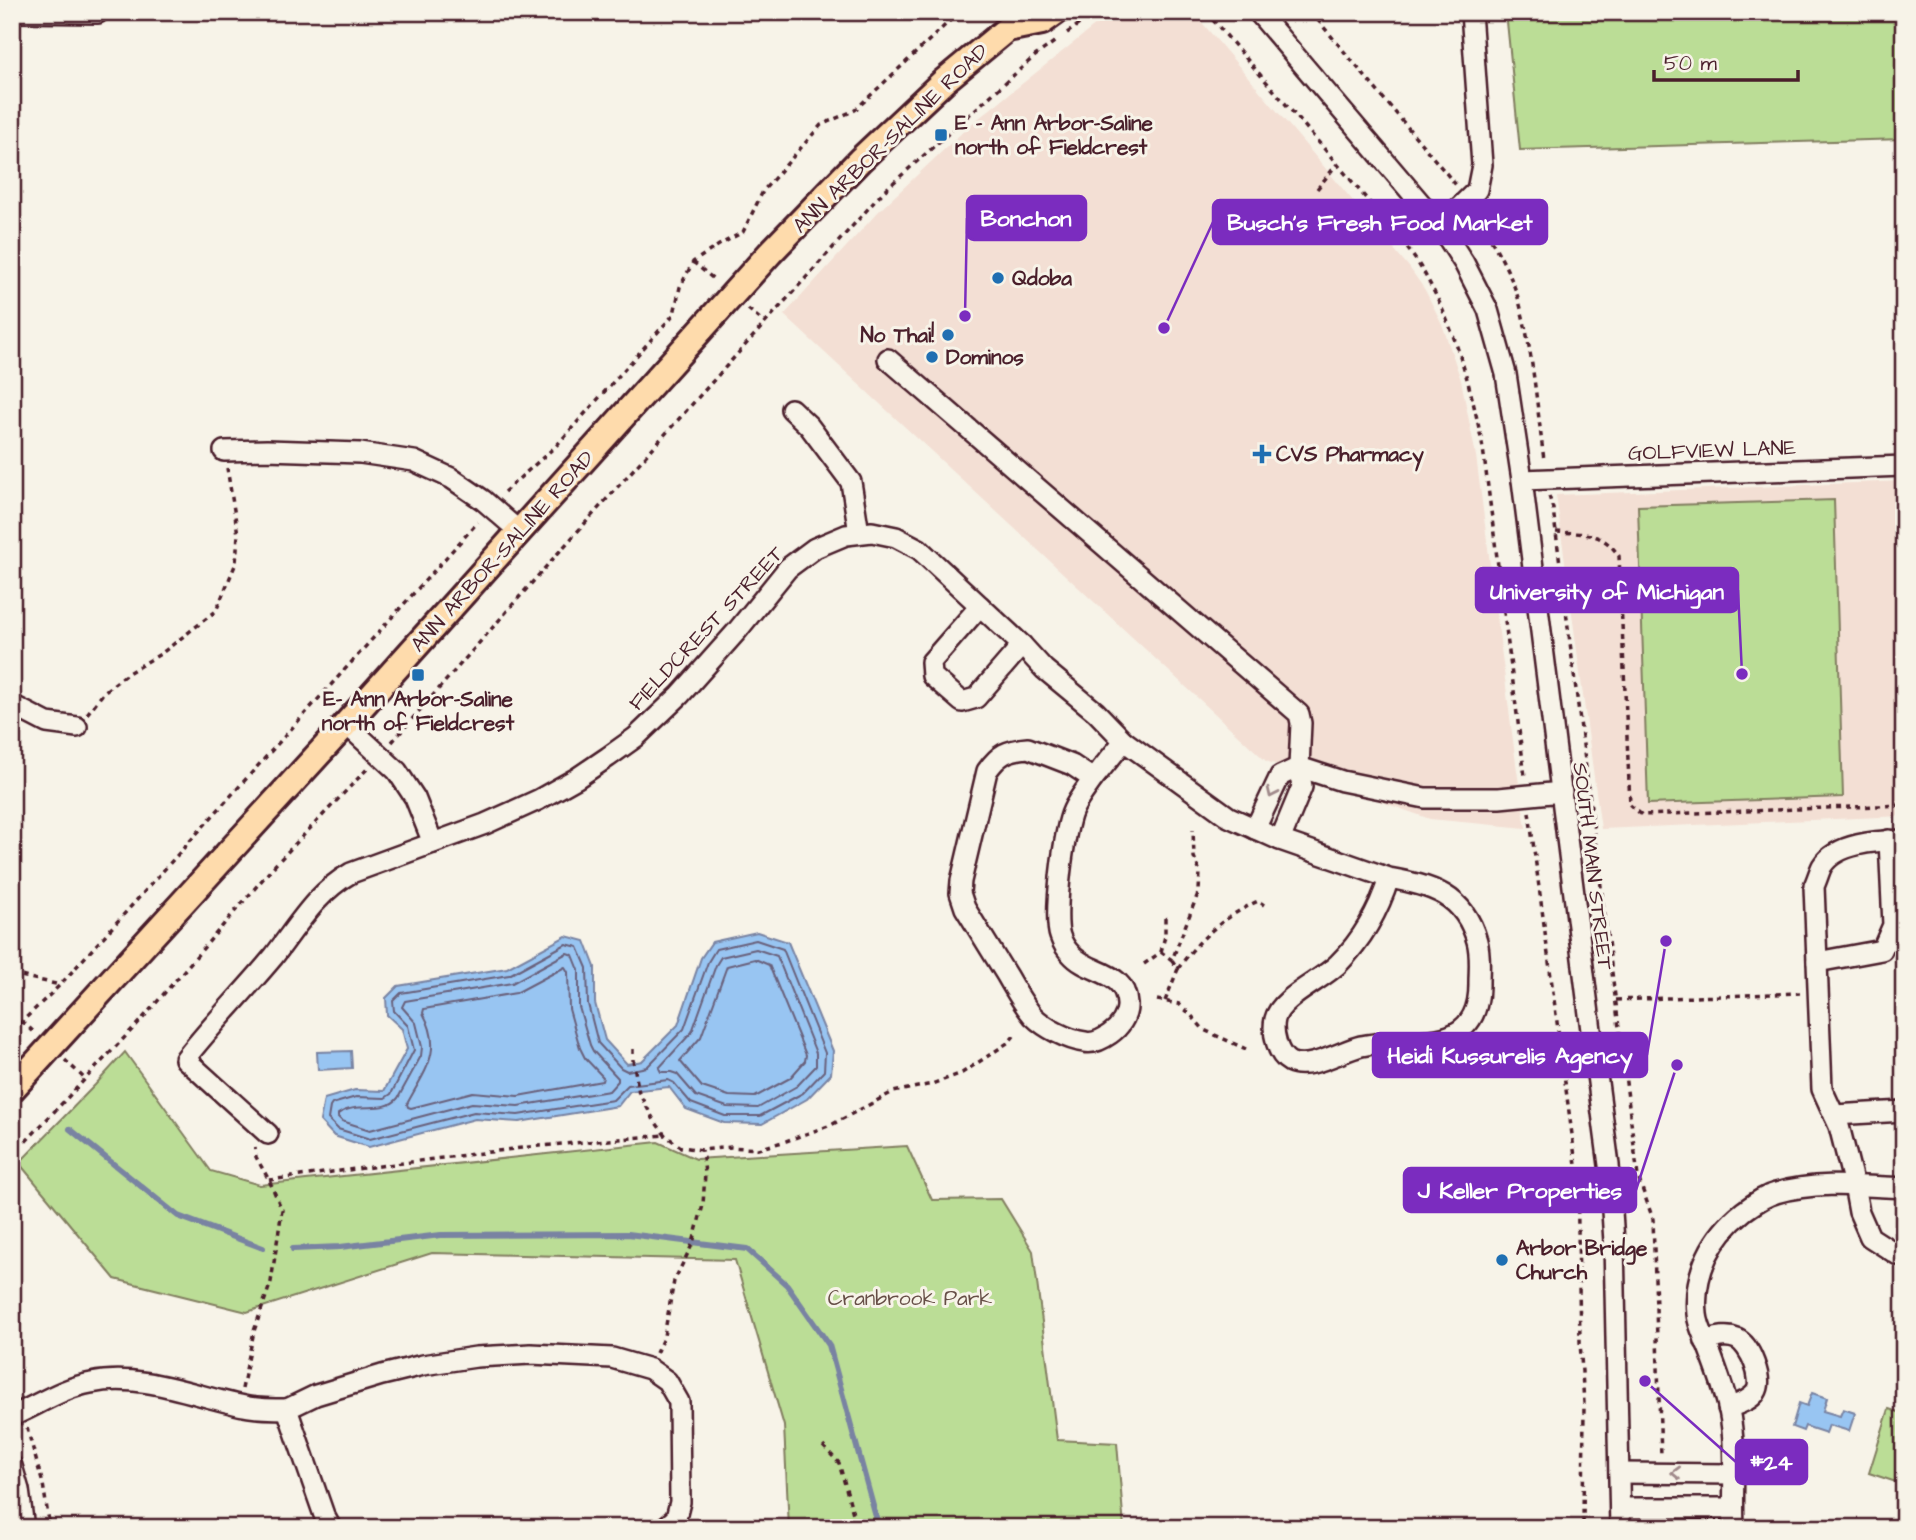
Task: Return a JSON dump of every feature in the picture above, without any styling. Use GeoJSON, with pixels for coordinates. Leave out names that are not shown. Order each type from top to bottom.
{"type":"FeatureCollection","features":[{"type":"Feature","properties":{"kind":"main road","name":"ANN ARBOR-SALINE ROAD"},"geometry":{"type":"LineString","coordinates":[[12,1089],[346,724],[770,253],[860,160],[1008,20],[1042,22],[1056,12]]}},
{"type":"Feature","properties":{"kind":"street"},"geometry":{"type":"LineString","coordinates":[[12,12],[98,13]]}},
{"type":"Feature","properties":{"kind":"street","name":"SOUTH MAIN STREET"},"geometry":{"type":"LineString","coordinates":[[1258,12],[1440,226],[1464,262],[1488,310],[1506,374],[1522,480],[1609,1165],[1614,1242],[1620,1518]]}},
{"type":"Feature","properties":{"kind":"street"},"geometry":{"type":"LineString","coordinates":[[1440,226],[1477,190],[1482,165],[1471,12]]}},
{"type":"Feature","properties":{"kind":"street"},"geometry":{"type":"LineString","coordinates":[[888,359],[1299,714],[1299,767],[1302,787],[1279,840]]}},
{"type":"Feature","properties":{"kind":"street"},"geometry":{"type":"LineString","coordinates":[[791,409],[809,426],[851,482],[859,533]]}},
{"type":"Feature","properties":{"kind":"street"},"geometry":{"type":"LineString","coordinates":[[224,452],[267,450],[360,453],[414,461],[451,478],[520,532]]}},
{"type":"Feature","properties":{"kind":"street","name":"GOLFVIEW LANE"},"geometry":{"type":"LineString","coordinates":[[1522,480],[1904,466]]}},
{"type":"Feature","properties":{"kind":"street","name":"FIELDCREST STREET"},"geometry":{"type":"LineString","coordinates":[[268,1134],[185,1059],[273,956],[309,908],[335,882],[351,873],[485,824],[538,800],[608,757],[636,737],[680,695],[788,568],[815,548],[846,535],[872,532],[896,537],[919,549],[1044,669],[1096,712],[1124,741],[1229,817],[1255,829]]}},
{"type":"Feature","properties":{"kind":"street"},"geometry":{"type":"LineString","coordinates":[[980,606],[931,662],[932,676],[962,702],[976,698],[1022,645]]}},
{"type":"Feature","properties":{"kind":"street"},"geometry":{"type":"LineString","coordinates":[[12,705],[47,723],[77,727]]}},
{"type":"Feature","properties":{"kind":"street"},"geometry":{"type":"LineString","coordinates":[[346,724],[397,771],[415,798],[433,843]]}},
{"type":"Feature","properties":{"kind":"street"},"geometry":{"type":"LineString","coordinates":[[1093,779],[1072,765],[1028,748],[1011,750],[995,760],[987,771],[960,893],[965,908],[1035,1018],[1052,1029],[1087,1043],[1112,1033],[1123,1021],[1128,1005],[1122,986],[1111,975],[1079,963],[1060,935],[1057,916],[1066,836],[1072,811],[1093,779],[1124,741]]}},
{"type":"Feature","properties":{"kind":"street"},"geometry":{"type":"LineString","coordinates":[[1389,877],[1382,898],[1355,945],[1312,985],[1291,997],[1275,1018],[1277,1044],[1289,1061],[1304,1065],[1361,1046],[1442,1040],[1461,1030],[1469,1022],[1477,1005],[1479,949],[1468,918],[1457,904],[1441,892],[1279,840],[1255,829],[1280,776],[1299,767],[1342,781],[1425,797],[1499,797],[1562,792]]}},
{"type":"Feature","properties":{"kind":"street"},"geometry":{"type":"LineString","coordinates":[[1816,962],[1882,950],[1893,925],[1897,840],[1868,841],[1842,850],[1824,864],[1814,886],[1816,962],[1822,1089],[1839,1126],[1859,1212],[1870,1237],[1904,1256]]}},
{"type":"Feature","properties":{"kind":"street"},"geometry":{"type":"LineString","coordinates":[[1834,1115],[1904,1111]]}},
{"type":"Feature","properties":{"kind":"street"},"geometry":{"type":"LineString","coordinates":[[1620,1518],[1733,1518],[1733,1438],[1728,1408],[1700,1330],[1697,1313],[1703,1265],[1710,1248],[1731,1222],[1756,1201],[1773,1193],[1810,1186],[1904,1188]]}},
{"type":"Feature","properties":{"kind":"street"},"geometry":{"type":"LineString","coordinates":[[1705,1341],[1725,1336],[1738,1339],[1747,1346],[1758,1376],[1758,1389],[1750,1399],[1728,1408]]}},
{"type":"Feature","properties":{"kind":"street"},"geometry":{"type":"LineString","coordinates":[[19,1421],[64,1391],[92,1382],[136,1382],[239,1405],[287,1409],[316,1395],[423,1365],[476,1357],[531,1354],[612,1358],[650,1369],[667,1381],[679,1402],[680,1502],[676,1518],[664,1528]]}},
{"type":"Feature","properties":{"kind":"street"},"geometry":{"type":"LineString","coordinates":[[287,1409],[331,1528]]}},
{"type":"Feature","properties":{"kind":"street"},"geometry":{"type":"LineString","coordinates":[[12,1466],[19,1490],[24,1528]]}},
{"type":"Feature","properties":{"kind":"street"},"geometry":{"type":"LineString","coordinates":[[1619,1473],[1733,1474]]}},
{"type":"Feature","properties":{"kind":"path"},"geometry":{"type":"LineString","coordinates":[[501,495],[556,446],[674,314],[680,287],[693,262],[743,232],[763,191],[821,125],[855,110],[962,12]]}},
{"type":"Feature","properties":{"kind":"path"},"geometry":{"type":"LineString","coordinates":[[394,740],[884,191],[1035,56],[1096,12]]}},
{"type":"Feature","properties":{"kind":"path"},"geometry":{"type":"LineString","coordinates":[[1206,12],[1399,239],[1428,280],[1445,316],[1474,401],[1483,448],[1524,767]]}},
{"type":"Feature","properties":{"kind":"path"},"geometry":{"type":"LineString","coordinates":[[1317,189],[1337,164]]}},
{"type":"Feature","properties":{"kind":"path"},"geometry":{"type":"LineString","coordinates":[[693,262],[712,277]]}},
{"type":"Feature","properties":{"kind":"path"},"geometry":{"type":"LineString","coordinates":[[752,313],[765,323]]}},
{"type":"Feature","properties":{"kind":"path"},"geometry":{"type":"LineString","coordinates":[[77,727],[105,691],[128,673],[162,653],[216,611],[236,563],[238,534],[224,452]]}},
{"type":"Feature","properties":{"kind":"path"},"geometry":{"type":"LineString","coordinates":[[12,1031],[60,985],[476,524]]}},
{"type":"Feature","properties":{"kind":"path"},"geometry":{"type":"LineString","coordinates":[[1556,532],[1589,534],[1610,542],[1619,556],[1630,805],[1642,815],[1904,805]]}},
{"type":"Feature","properties":{"kind":"path"},"geometry":{"type":"LineString","coordinates":[[12,1156],[143,1018],[275,864],[364,773]]}},
{"type":"Feature","properties":{"kind":"path"},"geometry":{"type":"LineString","coordinates":[[1530,815],[1577,1171],[1580,1341],[1584,1403],[1583,1528]]}},
{"type":"Feature","properties":{"kind":"path"},"geometry":{"type":"LineString","coordinates":[[1172,960],[1199,891],[1200,872],[1194,857],[1193,829]]}},
{"type":"Feature","properties":{"kind":"path"},"geometry":{"type":"LineString","coordinates":[[1165,1001],[1178,969],[1193,948],[1217,926],[1258,901],[1264,905]]}},
{"type":"Feature","properties":{"kind":"path"},"geometry":{"type":"LineString","coordinates":[[1144,964],[1161,953],[1165,936],[1165,918],[1162,916]]}},
{"type":"Feature","properties":{"kind":"path"},"geometry":{"type":"LineString","coordinates":[[1161,953],[1172,960],[1178,969]]}},
{"type":"Feature","properties":{"kind":"path"},"geometry":{"type":"LineString","coordinates":[[12,974],[60,985]]}},
{"type":"Feature","properties":{"kind":"path"},"geometry":{"type":"LineString","coordinates":[[1616,1000],[1806,992]]}},
{"type":"Feature","properties":{"kind":"path"},"geometry":{"type":"LineString","coordinates":[[1157,1000],[1179,1004],[1204,1030],[1247,1049]]}},
{"type":"Feature","properties":{"kind":"path"},"geometry":{"type":"LineString","coordinates":[[22,1021],[33,1031]]}},
{"type":"Feature","properties":{"kind":"path"},"geometry":{"type":"LineString","coordinates":[[634,1049],[632,1060],[639,1093],[665,1135],[681,1147],[702,1150],[731,1147],[758,1149],[831,1125],[893,1092],[932,1084],[962,1073],[1014,1036]]}},
{"type":"Feature","properties":{"kind":"path"},"geometry":{"type":"LineString","coordinates":[[72,1066],[86,1079]]}},
{"type":"Feature","properties":{"kind":"path"},"geometry":{"type":"LineString","coordinates":[[269,1180],[529,1147],[665,1135]]}},
{"type":"Feature","properties":{"kind":"path"},"geometry":{"type":"LineString","coordinates":[[654,1358],[664,1336],[674,1281],[693,1243],[703,1205],[705,1173],[702,1150]]}},
{"type":"Feature","properties":{"kind":"path"},"geometry":{"type":"LineString","coordinates":[[239,1405],[254,1331],[271,1282],[282,1210],[256,1157]]}},
{"type":"Feature","properties":{"kind":"path"},"geometry":{"type":"LineString","coordinates":[[19,1421],[43,1484],[50,1526],[58,1528]]}},
{"type":"Feature","properties":{"kind":"path"},"geometry":{"type":"LineString","coordinates":[[823,1446],[839,1463],[857,1528]]}},
{"type":"Feature","properties":{"kind":"shaded area"},"geometry":{"type":"Polygon","coordinates":[[[1112,12],[1193,12],[1409,267],[1425,290],[1442,324],[1461,380],[1476,456],[1526,828],[1430,819],[1266,761],[784,315],[878,212],[969,126],[1112,12]]]}},
{"type":"Feature","properties":{"kind":"shaded area"},"geometry":{"type":"Polygon","coordinates":[[[1904,481],[1904,816],[1601,829],[1556,495],[1904,481]]]}},
{"type":"Feature","properties":{"kind":"green space"},"geometry":{"type":"Polygon","coordinates":[[[1506,12],[1904,12],[1904,139],[1520,150],[1506,12]]]}},
{"type":"Feature","properties":{"kind":"green space"},"geometry":{"type":"Polygon","coordinates":[[[1834,500],[1843,797],[1648,804],[1638,506],[1834,500]]]}},
{"type":"Feature","properties":{"kind":"green space","name":"Cranbrook Park"},"geometry":{"type":"Polygon","coordinates":[[[125,1052],[211,1171],[260,1185],[658,1142],[696,1159],[907,1146],[932,1200],[1001,1199],[1033,1251],[1057,1440],[1117,1443],[1124,1528],[789,1528],[784,1426],[735,1260],[432,1253],[247,1312],[115,1279],[19,1163],[125,1052]]]}},
{"type":"Feature","properties":{"kind":"green space"},"geometry":{"type":"Polygon","coordinates":[[[1889,1409],[1904,1414],[1904,1468],[1899,1483],[1869,1473],[1889,1409]]]}},
{"type":"Feature","properties":{"kind":"water"},"geometry":{"type":"Polygon","coordinates":[[[757,932],[788,942],[833,1051],[831,1074],[807,1099],[762,1124],[724,1123],[686,1109],[669,1087],[630,1091],[618,1106],[519,1122],[475,1119],[369,1147],[334,1136],[320,1121],[324,1099],[355,1090],[384,1091],[407,1049],[402,1029],[387,1015],[386,998],[398,986],[507,968],[566,936],[585,941],[595,967],[595,1003],[605,1040],[627,1064],[642,1061],[678,1025],[701,958],[712,942],[757,932]]]}},
{"type":"Feature","properties":{"kind":"water"},"geometry":{"type":"Polygon","coordinates":[[[351,1051],[352,1068],[318,1070],[317,1052],[351,1051]]]}},
{"type":"Feature","properties":{"kind":"water"},"geometry":{"type":"Polygon","coordinates":[[[1812,1393],[1827,1398],[1823,1411],[1840,1416],[1843,1409],[1855,1413],[1849,1431],[1829,1425],[1826,1433],[1805,1426],[1803,1431],[1792,1427],[1799,1403],[1807,1406],[1812,1393]]]}},
{"type":"Feature","properties":{"kind":"waterway"},"geometry":{"type":"LineString","coordinates":[[70,1129],[178,1216],[263,1248]]}},
{"type":"Feature","properties":{"kind":"waterway"},"geometry":{"type":"LineString","coordinates":[[293,1249],[340,1247],[441,1235],[628,1234],[747,1249],[787,1285],[829,1345],[879,1528]]}},
{"type":"Feature","properties":{"kind":"place","name":"E - Ann Arbor-Saline north of Fieldcrest"},"geometry":{"type":"Point","coordinates":[941,135]}},
{"type":"Feature","properties":{"kind":"place","name":"Qdoba"},"geometry":{"type":"Point","coordinates":[998,278]}},
{"type":"Feature","properties":{"kind":"place","name":"Bonchon"},"geometry":{"type":"Point","coordinates":[965,316]}},
{"type":"Feature","properties":{"kind":"place","name":"Busch's Fresh Food Market"},"geometry":{"type":"Point","coordinates":[1164,328]}},
{"type":"Feature","properties":{"kind":"place","name":"No Thai!"},"geometry":{"type":"Point","coordinates":[948,335]}},
{"type":"Feature","properties":{"kind":"place","name":"Dominos"},"geometry":{"type":"Point","coordinates":[932,357]}},
{"type":"Feature","properties":{"kind":"place","name":"CVS Pharmacy"},"geometry":{"type":"Point","coordinates":[1262,454]}},
{"type":"Feature","properties":{"kind":"place","name":"University of Michigan"},"geometry":{"type":"Point","coordinates":[1742,674]}},
{"type":"Feature","properties":{"kind":"place","name":"E- Ann Arbor-Saline north of Fieldcrest"},"geometry":{"type":"Point","coordinates":[418,675]}},
{"type":"Feature","properties":{"kind":"place","name":"Heidi Kussurelis Agency"},"geometry":{"type":"Point","coordinates":[1666,941]}},
{"type":"Feature","properties":{"kind":"place","name":"J Keller Properties"},"geometry":{"type":"Point","coordinates":[1677,1065]}},
{"type":"Feature","properties":{"kind":"place","name":"Arbor Bridge Church"},"geometry":{"type":"Point","coordinates":[1502,1260]}},
{"type":"Feature","properties":{"kind":"place","name":"#24"},"geometry":{"type":"Point","coordinates":[1645,1381]}}]}
